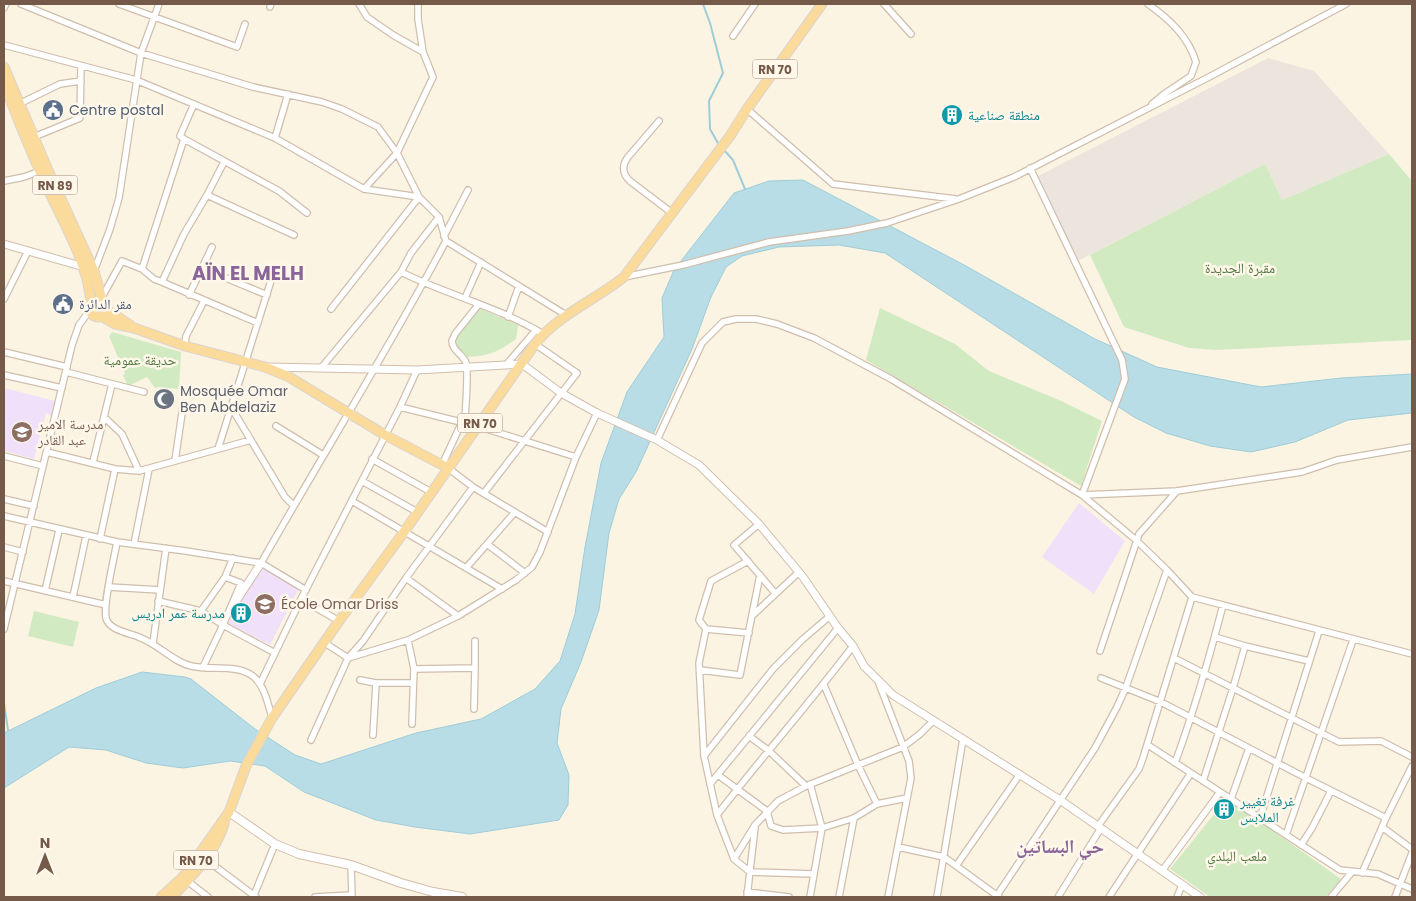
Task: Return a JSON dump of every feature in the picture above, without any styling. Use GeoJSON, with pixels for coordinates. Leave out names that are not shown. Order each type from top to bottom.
{"type":"FeatureCollection","features":[{"type":"Feature","properties":{"kind":"main road","name":"RN 70"},"geometry":{"type":"LineString","coordinates":[[171,897],[202,856],[227,815],[246,766],[271,720],[338,622],[404,532],[445,467],[522,364],[535,344],[540,332],[607,290],[624,277],[730,136],[747,108],[822,4]]}},
{"type":"Feature","properties":{"kind":"main road","name":"RN 89"},"geometry":{"type":"LineString","coordinates":[[4,67],[34,137],[43,170],[94,271],[103,306]]}},
{"type":"Feature","properties":{"kind":"main road","name":"RN 89"},"geometry":{"type":"LineString","coordinates":[[4,84],[84,267],[90,287],[91,307]]}},
{"type":"Feature","properties":{"kind":"main road"},"geometry":{"type":"LineString","coordinates":[[103,306],[95,316],[91,307],[96,301],[103,306],[116,324],[134,328],[185,346],[265,367],[289,377],[385,435],[445,467]]}},
{"type":"Feature","properties":{"kind":"main road"},"geometry":{"type":"LineString","coordinates":[[227,815],[275,844],[299,854],[351,865],[401,883],[433,892],[462,897]]}},
{"type":"Feature","properties":{"kind":"main road","name":"RN 70"},"geometry":{"type":"LineString","coordinates":[[161,897],[185,879]]}},
{"type":"Feature","properties":{"kind":"street"},"geometry":{"type":"LineString","coordinates":[[4,8],[6,4]]}},
{"type":"Feature","properties":{"kind":"street"},"geometry":{"type":"LineString","coordinates":[[21,4],[140,53],[253,87],[328,104],[378,127],[397,153],[419,197],[439,217],[445,239],[566,316]]}},
{"type":"Feature","properties":{"kind":"street"},"geometry":{"type":"LineString","coordinates":[[119,4],[237,47],[245,24]]}},
{"type":"Feature","properties":{"kind":"street"},"geometry":{"type":"LineString","coordinates":[[4,244],[94,271],[110,229],[118,198],[140,53],[159,4]]}},
{"type":"Feature","properties":{"kind":"street"},"geometry":{"type":"LineString","coordinates":[[359,4],[367,17],[423,52]]}},
{"type":"Feature","properties":{"kind":"street"},"geometry":{"type":"LineString","coordinates":[[364,189],[397,153],[433,77],[423,52],[418,19],[418,4]]}},
{"type":"Feature","properties":{"kind":"street"},"geometry":{"type":"LineString","coordinates":[[733,36],[755,4]]}},
{"type":"Feature","properties":{"kind":"street"},"geometry":{"type":"LineString","coordinates":[[884,4],[911,34]]}},
{"type":"Feature","properties":{"kind":"street"},"geometry":{"type":"LineString","coordinates":[[1146,110],[1164,94],[1191,76],[1196,62],[1185,38],[1148,4]]}},
{"type":"Feature","properties":{"kind":"street"},"geometry":{"type":"LineString","coordinates":[[624,277],[683,265],[769,242],[848,231],[887,223],[959,199],[1030,168],[1146,110],[1346,4]]}},
{"type":"Feature","properties":{"kind":"street"},"geometry":{"type":"LineString","coordinates":[[4,45],[136,80],[275,138],[364,189],[419,197]]}},
{"type":"Feature","properties":{"kind":"street"},"geometry":{"type":"LineString","coordinates":[[34,137],[80,118],[81,66]]}},
{"type":"Feature","properties":{"kind":"street"},"geometry":{"type":"LineString","coordinates":[[20,104],[60,84],[81,81]]}},
{"type":"Feature","properties":{"kind":"street"},"geometry":{"type":"LineString","coordinates":[[275,138],[288,94]]}},
{"type":"Feature","properties":{"kind":"street"},"geometry":{"type":"LineString","coordinates":[[194,104],[180,136],[278,191],[307,213]]}},
{"type":"Feature","properties":{"kind":"street"},"geometry":{"type":"LineString","coordinates":[[747,108],[833,184],[959,199]]}},
{"type":"Feature","properties":{"kind":"street"},"geometry":{"type":"LineString","coordinates":[[659,121],[625,160],[623,170],[630,181],[672,213]]}},
{"type":"Feature","properties":{"kind":"street"},"geometry":{"type":"LineString","coordinates":[[142,269],[184,139]]}},
{"type":"Feature","properties":{"kind":"street"},"geometry":{"type":"LineString","coordinates":[[162,282],[184,234],[224,162]]}},
{"type":"Feature","properties":{"kind":"street"},"geometry":{"type":"LineString","coordinates":[[1030,168],[1122,360],[1125,379],[1082,495]]}},
{"type":"Feature","properties":{"kind":"street"},"geometry":{"type":"LineString","coordinates":[[4,181],[24,177],[43,170]]}},
{"type":"Feature","properties":{"kind":"street"},"geometry":{"type":"LineString","coordinates":[[230,609],[261,563],[424,284],[468,190]]}},
{"type":"Feature","properties":{"kind":"street"},"geometry":{"type":"LineString","coordinates":[[207,195],[294,235]]}},
{"type":"Feature","properties":{"kind":"street"},"geometry":{"type":"LineString","coordinates":[[331,308],[419,197]]}},
{"type":"Feature","properties":{"kind":"street"},"geometry":{"type":"LineString","coordinates":[[321,368],[401,272],[411,253],[439,217]]}},
{"type":"Feature","properties":{"kind":"street"},"geometry":{"type":"LineString","coordinates":[[189,295],[212,247]]}},
{"type":"Feature","properties":{"kind":"street"},"geometry":{"type":"LineString","coordinates":[[4,299],[28,251]]}},
{"type":"Feature","properties":{"kind":"street"},"geometry":{"type":"LineString","coordinates":[[103,306],[122,261],[142,269],[154,279],[189,295],[258,323]]}},
{"type":"Feature","properties":{"kind":"street"},"geometry":{"type":"LineString","coordinates":[[465,298],[481,262]]}},
{"type":"Feature","properties":{"kind":"street"},"geometry":{"type":"LineString","coordinates":[[202,268],[267,295]]}},
{"type":"Feature","properties":{"kind":"street"},"geometry":{"type":"LineString","coordinates":[[218,449],[275,268]]}},
{"type":"Feature","properties":{"kind":"street"},"geometry":{"type":"LineString","coordinates":[[401,272],[424,284],[465,298],[540,332],[510,358],[506,365]]}},
{"type":"Feature","properties":{"kind":"street"},"geometry":{"type":"LineString","coordinates":[[508,317],[518,286]]}},
{"type":"Feature","properties":{"kind":"street"},"geometry":{"type":"LineString","coordinates":[[185,346],[186,336],[204,301]]}},
{"type":"Feature","properties":{"kind":"street"},"geometry":{"type":"LineString","coordinates":[[479,304],[455,334],[452,341],[454,348],[464,358],[467,367],[464,423],[445,467],[484,494],[548,532]]}},
{"type":"Feature","properties":{"kind":"street"},"geometry":{"type":"LineString","coordinates":[[4,629],[72,346],[80,325],[91,307]]}},
{"type":"Feature","properties":{"kind":"street"},"geometry":{"type":"LineString","coordinates":[[655,439],[702,343],[723,322],[736,319],[756,319],[777,324],[823,342],[891,379],[1082,495],[1136,540],[1192,597],[1412,654]]}},
{"type":"Feature","properties":{"kind":"street"},"geometry":{"type":"LineString","coordinates":[[484,494],[577,373],[535,344]]}},
{"type":"Feature","properties":{"kind":"street"},"geometry":{"type":"LineString","coordinates":[[4,352],[144,392]]}},
{"type":"Feature","properties":{"kind":"street"},"geometry":{"type":"LineString","coordinates":[[265,367],[418,370],[522,364],[561,393],[597,413],[655,439],[699,465],[759,524],[799,572],[838,628],[853,646],[864,666],[892,695],[1060,800],[1200,897]]}},
{"type":"Feature","properties":{"kind":"street"},"geometry":{"type":"LineString","coordinates":[[260,684],[301,599],[418,370]]}},
{"type":"Feature","properties":{"kind":"street"},"geometry":{"type":"LineString","coordinates":[[4,375],[62,388]]}},
{"type":"Feature","properties":{"kind":"street"},"geometry":{"type":"LineString","coordinates":[[93,462],[112,384]]}},
{"type":"Feature","properties":{"kind":"street"},"geometry":{"type":"LineString","coordinates":[[175,461],[183,406]]}},
{"type":"Feature","properties":{"kind":"street"},"geometry":{"type":"LineString","coordinates":[[231,407],[285,497],[294,506]]}},
{"type":"Feature","properties":{"kind":"street"},"geometry":{"type":"LineString","coordinates":[[400,407],[477,426],[576,457]]}},
{"type":"Feature","properties":{"kind":"street"},"geometry":{"type":"LineString","coordinates":[[325,643],[348,658],[408,640],[458,616],[525,573],[532,567],[540,552],[576,457],[597,413]]}},
{"type":"Feature","properties":{"kind":"street"},"geometry":{"type":"LineString","coordinates":[[104,417],[122,434],[139,472]]}},
{"type":"Feature","properties":{"kind":"street"},"geometry":{"type":"LineString","coordinates":[[276,426],[323,455]]}},
{"type":"Feature","properties":{"kind":"street"},"geometry":{"type":"LineString","coordinates":[[47,452],[115,469],[139,472],[251,440]]}},
{"type":"Feature","properties":{"kind":"street"},"geometry":{"type":"LineString","coordinates":[[1082,495],[1177,491],[1302,472],[1337,460],[1412,447]]}},
{"type":"Feature","properties":{"kind":"street"},"geometry":{"type":"LineString","coordinates":[[4,456],[43,466]]}},
{"type":"Feature","properties":{"kind":"street"},"geometry":{"type":"LineString","coordinates":[[372,459],[431,492]]}},
{"type":"Feature","properties":{"kind":"street"},"geometry":{"type":"LineString","coordinates":[[100,539],[115,469]]}},
{"type":"Feature","properties":{"kind":"street"},"geometry":{"type":"LineString","coordinates":[[134,544],[148,469]]}},
{"type":"Feature","properties":{"kind":"street"},"geometry":{"type":"LineString","coordinates":[[362,481],[417,512]]}},
{"type":"Feature","properties":{"kind":"street"},"geometry":{"type":"LineString","coordinates":[[311,740],[348,658],[363,642],[406,578],[473,487]]}},
{"type":"Feature","properties":{"kind":"street"},"geometry":{"type":"LineString","coordinates":[[1100,651],[1136,540],[1139,534],[1177,491]]}},
{"type":"Feature","properties":{"kind":"street"},"geometry":{"type":"LineString","coordinates":[[4,499],[34,506]]}},
{"type":"Feature","properties":{"kind":"street"},"geometry":{"type":"LineString","coordinates":[[352,501],[502,589]]}},
{"type":"Feature","properties":{"kind":"street"},"geometry":{"type":"LineString","coordinates":[[466,568],[515,512]]}},
{"type":"Feature","properties":{"kind":"street"},"geometry":{"type":"LineString","coordinates":[[4,516],[100,539],[261,563],[306,590]]}},
{"type":"Feature","properties":{"kind":"street"},"geometry":{"type":"LineString","coordinates":[[759,524],[734,545],[775,593]]}},
{"type":"Feature","properties":{"kind":"street"},"geometry":{"type":"LineString","coordinates":[[45,591],[59,530]]}},
{"type":"Feature","properties":{"kind":"street"},"geometry":{"type":"LineString","coordinates":[[73,598],[86,536]]}},
{"type":"Feature","properties":{"kind":"street"},"geometry":{"type":"LineString","coordinates":[[117,542],[106,605],[106,619],[110,625],[152,643],[184,664],[203,668],[244,671],[253,676],[260,684],[267,699],[271,720]]}},
{"type":"Feature","properties":{"kind":"street"},"geometry":{"type":"LineString","coordinates":[[487,544],[525,573]]}},
{"type":"Feature","properties":{"kind":"street"},"geometry":{"type":"LineString","coordinates":[[4,547],[23,552]]}},
{"type":"Feature","properties":{"kind":"street"},"geometry":{"type":"LineString","coordinates":[[152,643],[166,548]]}},
{"type":"Feature","properties":{"kind":"street"},"geometry":{"type":"LineString","coordinates":[[200,611],[225,577],[234,558]]}},
{"type":"Feature","properties":{"kind":"street"},"geometry":{"type":"LineString","coordinates":[[748,561],[711,581],[699,620],[706,629],[749,633]]}},
{"type":"Feature","properties":{"kind":"street"},"geometry":{"type":"LineString","coordinates":[[898,847],[944,857],[998,897],[1095,748],[1126,687],[1167,570]]}},
{"type":"Feature","properties":{"kind":"street"},"geometry":{"type":"LineString","coordinates":[[752,616],[799,572]]}},
{"type":"Feature","properties":{"kind":"street"},"geometry":{"type":"LineString","coordinates":[[700,670],[740,676],[760,575]]}},
{"type":"Feature","properties":{"kind":"street"},"geometry":{"type":"LineString","coordinates":[[203,668],[241,583],[225,577]]}},
{"type":"Feature","properties":{"kind":"street"},"geometry":{"type":"LineString","coordinates":[[406,578],[458,616]]}},
{"type":"Feature","properties":{"kind":"street"},"geometry":{"type":"LineString","coordinates":[[4,581],[106,605]]}},
{"type":"Feature","properties":{"kind":"street"},"geometry":{"type":"LineString","coordinates":[[109,588],[160,590]]}},
{"type":"Feature","properties":{"kind":"street"},"geometry":{"type":"LineString","coordinates":[[1060,897],[1100,827],[1139,769],[1148,745],[1192,597]]}},
{"type":"Feature","properties":{"kind":"street"},"geometry":{"type":"LineString","coordinates":[[301,599],[338,622]]}},
{"type":"Feature","properties":{"kind":"street"},"geometry":{"type":"LineString","coordinates":[[158,602],[200,611],[275,653]]}},
{"type":"Feature","properties":{"kind":"street"},"geometry":{"type":"LineString","coordinates":[[1175,763],[1205,674],[1223,606]]}},
{"type":"Feature","properties":{"kind":"street"},"geometry":{"type":"LineString","coordinates":[[704,756],[773,669],[803,639],[830,616]]}},
{"type":"Feature","properties":{"kind":"street"},"geometry":{"type":"LineString","coordinates":[[710,784],[838,628]]}},
{"type":"Feature","properties":{"kind":"street"},"geometry":{"type":"LineString","coordinates":[[706,629],[700,663],[704,756],[717,816],[734,859],[750,872],[814,874]]}},
{"type":"Feature","properties":{"kind":"street"},"geometry":{"type":"LineString","coordinates":[[1260,818],[1318,631]]}},
{"type":"Feature","properties":{"kind":"street"},"geometry":{"type":"LineString","coordinates":[[1215,637],[1309,661]]}},
{"type":"Feature","properties":{"kind":"street"},"geometry":{"type":"LineString","coordinates":[[408,640],[414,668],[412,724]]}},
{"type":"Feature","properties":{"kind":"street"},"geometry":{"type":"LineString","coordinates":[[1286,835],[1353,640]]}},
{"type":"Feature","properties":{"kind":"street"},"geometry":{"type":"LineString","coordinates":[[474,709],[475,641]]}},
{"type":"Feature","properties":{"kind":"street"},"geometry":{"type":"LineString","coordinates":[[717,816],[768,750],[824,685],[853,646]]}},
{"type":"Feature","properties":{"kind":"street"},"geometry":{"type":"LineString","coordinates":[[1203,781],[1234,688],[1245,646]]}},
{"type":"Feature","properties":{"kind":"street"},"geometry":{"type":"LineString","coordinates":[[1174,658],[1339,742],[1381,741],[1412,757]]}},
{"type":"Feature","properties":{"kind":"street"},"geometry":{"type":"LineString","coordinates":[[414,668],[475,668]]}},
{"type":"Feature","properties":{"kind":"street"},"geometry":{"type":"LineString","coordinates":[[1101,678],[1161,702],[1276,763],[1386,818]]}},
{"type":"Feature","properties":{"kind":"street"},"geometry":{"type":"LineString","coordinates":[[360,680],[376,683],[413,683]]}},
{"type":"Feature","properties":{"kind":"street"},"geometry":{"type":"LineString","coordinates":[[878,681],[909,761],[911,778],[888,897]]}},
{"type":"Feature","properties":{"kind":"street"},"geometry":{"type":"LineString","coordinates":[[373,735],[376,683]]}},
{"type":"Feature","properties":{"kind":"street"},"geometry":{"type":"LineString","coordinates":[[824,685],[858,766],[877,804]]}},
{"type":"Feature","properties":{"kind":"street"},"geometry":{"type":"LineString","coordinates":[[734,859],[755,825],[778,801],[808,785],[904,747],[933,721]]}},
{"type":"Feature","properties":{"kind":"street"},"geometry":{"type":"LineString","coordinates":[[749,736],[808,785],[822,828],[810,897]]}},
{"type":"Feature","properties":{"kind":"street"},"geometry":{"type":"LineString","coordinates":[[937,897],[963,739]]}},
{"type":"Feature","properties":{"kind":"street"},"geometry":{"type":"LineString","coordinates":[[1148,745],[1340,870],[1378,874],[1412,889]]}},
{"type":"Feature","properties":{"kind":"street"},"geometry":{"type":"LineString","coordinates":[[1231,799],[1249,748]]}},
{"type":"Feature","properties":{"kind":"street"},"geometry":{"type":"LineString","coordinates":[[1362,873],[1386,818],[1412,766]]}},
{"type":"Feature","properties":{"kind":"street"},"geometry":{"type":"LineString","coordinates":[[1109,897],[1191,773]]}},
{"type":"Feature","properties":{"kind":"street"},"geometry":{"type":"LineString","coordinates":[[956,866],[1020,774]]}},
{"type":"Feature","properties":{"kind":"street"},"geometry":{"type":"LineString","coordinates":[[718,775],[767,811],[771,826],[783,830],[822,828],[854,818],[877,804],[907,798]]}},
{"type":"Feature","properties":{"kind":"street"},"geometry":{"type":"LineString","coordinates":[[1301,845],[1331,791]]}},
{"type":"Feature","properties":{"kind":"street"},"geometry":{"type":"LineString","coordinates":[[1162,871],[1220,792]]}},
{"type":"Feature","properties":{"kind":"street"},"geometry":{"type":"LineString","coordinates":[[839,897],[854,818]]}},
{"type":"Feature","properties":{"kind":"street"},"geometry":{"type":"LineString","coordinates":[[755,825],[747,895],[789,897]]}},
{"type":"Feature","properties":{"kind":"street"},"geometry":{"type":"LineString","coordinates":[[1382,827],[1412,851],[1395,897]]}},
{"type":"Feature","properties":{"kind":"street"},"geometry":{"type":"LineString","coordinates":[[202,856],[255,896],[275,844]]}},
{"type":"Feature","properties":{"kind":"street"},"geometry":{"type":"LineString","coordinates":[[315,897],[352,896],[351,865]]}},
{"type":"Feature","properties":{"kind":"street"},"geometry":{"type":"LineString","coordinates":[[1331,897],[1352,872]]}},
{"type":"Feature","properties":{"kind":"street"},"geometry":{"type":"LineString","coordinates":[[185,879],[208,897]]}},
{"type":"Feature","properties":{"kind":"street"},"geometry":{"type":"LineString","coordinates":[[1176,897],[1182,885]]}},
{"type":"Feature","properties":{"kind":"shaded area"},"geometry":{"type":"Polygon","coordinates":[[[1268,58],[1314,71],[1389,154],[1282,200],[1265,164],[1078,261],[1038,176],[1268,58]]]}},
{"type":"Feature","properties":{"kind":"shaded area","name":"مدرسة الامير عبد القادر"},"geometry":{"type":"Polygon","coordinates":[[[4,388],[55,401],[51,416],[46,413],[34,459],[4,451],[4,388]]]}},
{"type":"Feature","properties":{"kind":"shaded area"},"geometry":{"type":"Polygon","coordinates":[[[1079,503],[1125,541],[1094,594],[1042,557],[1079,503]]]}},
{"type":"Feature","properties":{"kind":"shaded area","name":"École Omar Driss"},"geometry":{"type":"Polygon","coordinates":[[[260,567],[299,588],[270,645],[228,623],[260,567]]]}},
{"type":"Feature","properties":{"kind":"green space","name":"مقبرة الجديدة"},"geometry":{"type":"Polygon","coordinates":[[[1389,154],[1412,181],[1412,340],[1216,350],[1189,348],[1124,327],[1090,255],[1265,164],[1282,200],[1389,154]]]}},
{"type":"Feature","properties":{"kind":"green space"},"geometry":{"type":"Polygon","coordinates":[[[479,308],[518,325],[516,339],[493,352],[481,356],[466,357],[454,345],[453,340],[479,308]]]}},
{"type":"Feature","properties":{"kind":"green space"},"geometry":{"type":"Polygon","coordinates":[[[880,308],[955,344],[989,371],[1059,400],[1102,421],[1081,486],[866,360],[880,308]]]}},
{"type":"Feature","properties":{"kind":"green space","name":"حديقة عمومية"},"geometry":{"type":"Polygon","coordinates":[[[112,332],[181,352],[179,389],[155,388],[147,377],[128,386],[109,336],[112,332]]]}},
{"type":"Feature","properties":{"kind":"green space"},"geometry":{"type":"Polygon","coordinates":[[[34,611],[79,622],[73,647],[28,636],[34,611]]]}},
{"type":"Feature","properties":{"kind":"green space","name":"ملعب البلدي"},"geometry":{"type":"Polygon","coordinates":[[[1227,798],[1341,879],[1325,897],[1210,897],[1170,869],[1227,798]]]}},
{"type":"Feature","properties":{"kind":"water"},"geometry":{"type":"Polygon","coordinates":[[[803,180],[966,266],[1095,339],[1157,367],[1261,387],[1341,378],[1412,374],[1412,413],[1348,420],[1295,442],[1251,452],[1210,446],[1166,433],[1134,417],[885,253],[839,245],[779,247],[742,256],[726,267],[711,297],[692,349],[636,472],[619,499],[609,533],[599,610],[581,662],[561,709],[557,743],[569,775],[568,805],[559,820],[470,834],[415,827],[376,820],[304,792],[265,766],[230,761],[183,768],[146,763],[106,750],[69,747],[4,788],[4,733],[96,688],[142,672],[191,679],[255,729],[295,755],[321,764],[416,733],[481,719],[535,689],[560,661],[575,614],[585,547],[601,463],[627,392],[664,337],[662,298],[674,270],[734,193],[769,181],[803,180]]]}},
{"type":"Feature","properties":{"kind":"waterway"},"geometry":{"type":"LineString","coordinates":[[703,4],[723,73],[709,101],[710,129],[719,145]]}},
{"type":"Feature","properties":{"kind":"waterway"},"geometry":{"type":"LineString","coordinates":[[724,150],[733,160],[745,189]]}},
{"type":"Feature","properties":{"kind":"waterway"},"geometry":{"type":"LineString","coordinates":[[4,703],[8,730]]}},
{"type":"Feature","properties":{"kind":"place","name":"Centre postal"},"geometry":{"type":"Point","coordinates":[53,110]}},
{"type":"Feature","properties":{"kind":"place","name":"منطقة صناعية"},"geometry":{"type":"Point","coordinates":[952,115]}},
{"type":"Feature","properties":{"kind":"place","name":"مقر الدائرة"},"geometry":{"type":"Point","coordinates":[63,304]}},
{"type":"Feature","properties":{"kind":"place","name":"Mosquée Omar Ben Abdelaziz"},"geometry":{"type":"Point","coordinates":[164,399]}},
{"type":"Feature","properties":{"kind":"place","name":"مدرسة الامير عبد القادر"},"geometry":{"type":"Point","coordinates":[22,432]}},
{"type":"Feature","properties":{"kind":"place","name":"École Omar Driss"},"geometry":{"type":"Point","coordinates":[265,604]}},
{"type":"Feature","properties":{"kind":"place","name":"مدرسة عمر ادريس"},"geometry":{"type":"Point","coordinates":[241,613]}},
{"type":"Feature","properties":{"kind":"place","name":"غرفة تغيير الملابس"},"geometry":{"type":"Point","coordinates":[1224,809]}},
{"type":"Feature","properties":{"kind":"district","name":"AÏN EL MELH"},"geometry":{"type":"Point","coordinates":[248,273]}},
{"type":"Feature","properties":{"kind":"district","name":"حي البساتين"},"geometry":{"type":"Point","coordinates":[1060,846]}}]}
